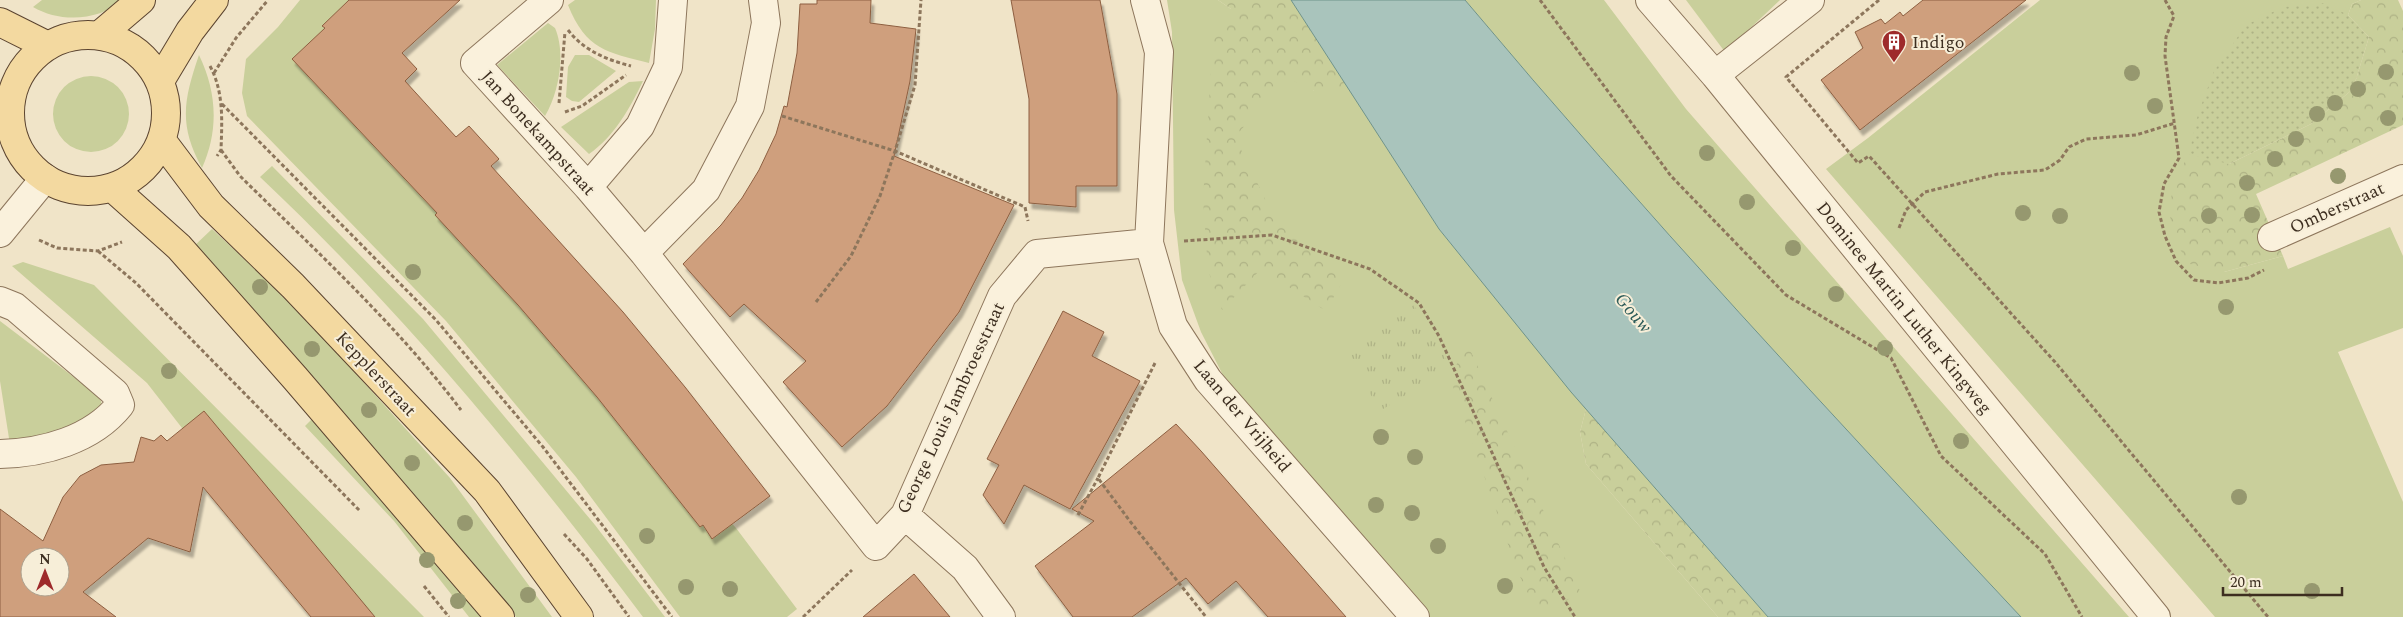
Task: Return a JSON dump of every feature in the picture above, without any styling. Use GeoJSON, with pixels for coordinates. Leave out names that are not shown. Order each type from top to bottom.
{"type":"FeatureCollection","features":[{"type":"Feature","properties":{"kind":"main road"},"geometry":{"type":"LineString","coordinates":[[100,35],[141,0]]}},
{"type":"Feature","properties":{"kind":"main road"},"geometry":{"type":"LineString","coordinates":[[160,81],[190,31],[214,0]]}},
{"type":"Feature","properties":{"kind":"main road"},"geometry":{"type":"LineString","coordinates":[[0,22],[48,46]]}},
{"type":"Feature","properties":{"kind":"main road"},"geometry":{"type":"LineString","coordinates":[[82,34],[100,35],[125,44],[146,59],[160,81],[167,110],[162,141],[151,161],[134,177],[113,188],[90,192],[66,188],[45,178],[30,166],[15,140],[6,88],[26,65],[48,46],[64,38],[82,34]]}},
{"type":"Feature","properties":{"kind":"main road","name":"Kepplerstraat"},"geometry":{"type":"LineString","coordinates":[[162,141],[211,206],[293,286],[487,491],[579,617]]}},
{"type":"Feature","properties":{"kind":"main road"},"geometry":{"type":"LineString","coordinates":[[113,188],[179,247],[296,378],[500,617]]}},
{"type":"Feature","properties":{"kind":"street","name":"Jan Bonekampstraat"},"geometry":{"type":"LineString","coordinates":[[549,0],[475,64],[547,128],[588,187],[644,253],[876,546]]}},
{"type":"Feature","properties":{"kind":"street"},"geometry":{"type":"LineString","coordinates":[[588,187],[640,126],[653,71],[668,67],[673,0]]}},
{"type":"Feature","properties":{"kind":"street"},"geometry":{"type":"LineString","coordinates":[[644,253],[706,190],[750,106],[766,22],[763,0]]}},
{"type":"Feature","properties":{"kind":"street","name":"Laan der Vrijheid"},"geometry":{"type":"LineString","coordinates":[[1146,0],[1159,52],[1149,243],[1173,326],[1208,380],[1415,617]]}},
{"type":"Feature","properties":{"kind":"street","name":"Dominee Martin Luther Kingweg"},"geometry":{"type":"LineString","coordinates":[[1650,0],[1714,75],[2156,617]]}},
{"type":"Feature","properties":{"kind":"street"},"geometry":{"type":"LineString","coordinates":[[1714,75],[1810,0]]}},
{"type":"Feature","properties":{"kind":"street"},"geometry":{"type":"LineString","coordinates":[[3,229],[45,178]]}},
{"type":"Feature","properties":{"kind":"street","name":"Omberstraat"},"geometry":{"type":"LineString","coordinates":[[2272,237],[2403,179]]}},
{"type":"Feature","properties":{"kind":"street"},"geometry":{"type":"LineString","coordinates":[[1037,254],[1149,243]]}},
{"type":"Feature","properties":{"kind":"street","name":"George Louis Jambroesstraat"},"geometry":{"type":"LineString","coordinates":[[876,546],[906,515],[1002,296],[1037,254]]}},
{"type":"Feature","properties":{"kind":"street"},"geometry":{"type":"LineString","coordinates":[[0,301],[15,307],[115,392],[120,405],[110,417],[87,432],[47,449],[0,454]]}},
{"type":"Feature","properties":{"kind":"street"},"geometry":{"type":"LineString","coordinates":[[906,515],[965,568],[1001,617]]}},
{"type":"Feature","properties":{"kind":"path"},"geometry":{"type":"LineString","coordinates":[[221,150],[222,104],[214,73],[236,38],[268,0]]}},
{"type":"Feature","properties":{"kind":"path"},"geometry":{"type":"LineString","coordinates":[[816,302],[851,256],[880,196],[915,85],[921,0]]}},
{"type":"Feature","properties":{"kind":"path"},"geometry":{"type":"LineString","coordinates":[[1540,0],[1670,176],[1786,295],[1891,358],[1942,456],[2045,554],[2082,617]]}},
{"type":"Feature","properties":{"kind":"path"},"geometry":{"type":"LineString","coordinates":[[1879,0],[1786,77],[1858,163],[1869,156],[2055,362],[2268,617]]}},
{"type":"Feature","properties":{"kind":"path"},"geometry":{"type":"LineString","coordinates":[[2165,0],[2174,16],[2166,37],[2165,56],[2179,158],[2164,184],[2160,212],[2165,236],[2176,261],[2194,280],[2218,284],[2248,278],[2266,270]]}},
{"type":"Feature","properties":{"kind":"path"},"geometry":{"type":"LineString","coordinates":[[547,128],[559,104],[565,26],[576,42],[593,52],[616,62],[653,71]]}},
{"type":"Feature","properties":{"kind":"path"},"geometry":{"type":"LineString","coordinates":[[547,128],[565,112],[582,106],[620,77],[653,71]]}},
{"type":"Feature","properties":{"kind":"path"},"geometry":{"type":"LineString","coordinates":[[222,104],[436,320],[543,447],[672,617]]}},
{"type":"Feature","properties":{"kind":"path"},"geometry":{"type":"LineString","coordinates":[[750,106],[895,151],[1025,207],[1037,254]]}},
{"type":"Feature","properties":{"kind":"path"},"geometry":{"type":"LineString","coordinates":[[1899,228],[1906,210],[1925,192],[1998,174],[2045,170],[2060,160],[2069,147],[2086,140],[2136,135],[2175,123]]}},
{"type":"Feature","properties":{"kind":"path"},"geometry":{"type":"LineString","coordinates":[[3,229],[57,248],[98,251],[136,284],[361,512]]}},
{"type":"Feature","properties":{"kind":"path"},"geometry":{"type":"LineString","coordinates":[[1149,243],[1272,235],[1370,269],[1419,303],[1439,336],[1544,567],[1575,617]]}},
{"type":"Feature","properties":{"kind":"path"},"geometry":{"type":"LineString","coordinates":[[1078,515],[1173,326]]}},
{"type":"Feature","properties":{"kind":"path"},"geometry":{"type":"LineString","coordinates":[[1098,478],[1206,617]]}},
{"type":"Feature","properties":{"kind":"path"},"geometry":{"type":"LineString","coordinates":[[803,617],[876,546]]}},
{"type":"Feature","properties":{"kind":"path"},"geometry":{"type":"LineString","coordinates":[[418,579],[449,617]]}},
{"type":"Feature","properties":{"kind":"green space"},"geometry":{"type":"Polygon","coordinates":[[[42,0],[123,0],[103,12],[91,16],[67,17],[55,16],[33,7],[42,0]]]}},
{"type":"Feature","properties":{"kind":"green space"},"geometry":{"type":"Polygon","coordinates":[[[300,0],[365,0],[308,53],[736,528],[797,609],[787,617],[680,617],[576,477],[446,321],[247,116],[242,93],[246,59],[278,27],[300,0]]]}},
{"type":"Feature","properties":{"kind":"green space"},"geometry":{"type":"Polygon","coordinates":[[[575,0],[656,0],[655,29],[649,63],[610,52],[590,40],[582,32],[568,5],[575,0]]]}},
{"type":"Feature","properties":{"kind":"green space"},"geometry":{"type":"Polygon","coordinates":[[[1167,0],[1218,0],[1231,9],[1314,91],[1350,91],[1439,229],[1586,409],[1580,432],[1586,464],[1718,617],[1429,617],[1228,385],[1201,332],[1182,280],[1174,210],[1172,32],[1167,0]]]}},
{"type":"Feature","properties":{"kind":"green space"},"geometry":{"type":"Polygon","coordinates":[[[1218,0],[1291,0],[1350,91],[1314,91],[1286,77],[1235,137],[1273,215],[1346,275],[1326,311],[1261,269],[1222,310],[1208,270],[1203,200],[1213,38],[1231,9],[1218,0]]]}},
{"type":"Feature","properties":{"kind":"green space"},"geometry":{"type":"Polygon","coordinates":[[[1465,0],[1604,0],[1686,109],[2129,617],[2021,617],[1669,235],[1465,0]]]}},
{"type":"Feature","properties":{"kind":"green space"},"geometry":{"type":"Polygon","coordinates":[[[1686,0],[1780,0],[1725,52],[1686,0]]]}},
{"type":"Feature","properties":{"kind":"green space"},"geometry":{"type":"Polygon","coordinates":[[[2040,0],[2361,0],[2352,4],[2348,15],[2229,164],[2224,272],[2283,256],[2288,269],[2390,227],[2403,256],[2403,328],[2338,352],[2403,502],[2403,617],[2215,617],[1826,169],[1868,138],[2040,0]]]}},
{"type":"Feature","properties":{"kind":"green space"},"geometry":{"type":"Polygon","coordinates":[[[2361,0],[2398,0],[2403,11],[2403,125],[2256,194],[2283,256],[2224,272],[2190,264],[2174,237],[2170,211],[2175,183],[2189,154],[2229,164],[2311,124],[2353,89],[2369,37],[2348,15],[2352,4],[2361,0]]]}},
{"type":"Feature","properties":{"kind":"green space"},"geometry":{"type":"Polygon","coordinates":[[[2324,3],[2348,15],[2369,37],[2353,89],[2311,124],[2229,164],[2189,154],[2198,114],[2214,71],[2246,25],[2283,7],[2324,3]]]}},
{"type":"Feature","properties":{"kind":"green space"},"geometry":{"type":"Polygon","coordinates":[[[548,23],[555,28],[560,49],[560,61],[554,96],[545,116],[497,65],[548,23]]]}},
{"type":"Feature","properties":{"kind":"green space"},"geometry":{"type":"Polygon","coordinates":[[[199,55],[209,83],[214,111],[211,140],[202,168],[189,138],[186,112],[190,85],[199,55]]]}},
{"type":"Feature","properties":{"kind":"green space"},"geometry":{"type":"Polygon","coordinates":[[[575,55],[589,55],[616,71],[579,102],[572,101],[566,97],[568,67],[575,55]]]}},
{"type":"Feature","properties":{"kind":"green space"},"geometry":{"type":"Polygon","coordinates":[[[84,76],[98,76],[112,82],[123,93],[129,107],[126,129],[118,141],[98,152],[84,152],[70,146],[59,135],[53,121],[53,107],[59,93],[70,82],[84,76]]]}},
{"type":"Feature","properties":{"kind":"green space"},"geometry":{"type":"Polygon","coordinates":[[[643,81],[614,131],[589,154],[561,127],[629,82],[643,81]]]}},
{"type":"Feature","properties":{"kind":"green space"},"geometry":{"type":"Polygon","coordinates":[[[272,166],[423,319],[595,525],[665,617],[643,617],[554,501],[461,389],[363,280],[260,177],[272,166]]]}},
{"type":"Feature","properties":{"kind":"green space"},"geometry":{"type":"Polygon","coordinates":[[[212,229],[294,305],[450,478],[552,617],[516,617],[296,358],[193,247],[212,229]]]}},
{"type":"Feature","properties":{"kind":"green space"},"geometry":{"type":"Polygon","coordinates":[[[23,262],[94,285],[424,617],[329,617],[147,383],[12,266],[23,262]]]}},
{"type":"Feature","properties":{"kind":"green space"},"geometry":{"type":"Polygon","coordinates":[[[1414,305],[1451,367],[1380,411],[1344,348],[1414,305]]]}},
{"type":"Feature","properties":{"kind":"green space"},"geometry":{"type":"Polygon","coordinates":[[[0,321],[100,397],[102,406],[98,414],[11,451],[0,381],[0,321]]]}},
{"type":"Feature","properties":{"kind":"green space"},"geometry":{"type":"Polygon","coordinates":[[[1467,343],[1580,591],[1544,617],[1539,617],[1517,570],[1450,378],[1467,343]]]}},
{"type":"Feature","properties":{"kind":"green space"},"geometry":{"type":"Polygon","coordinates":[[[1586,409],[1768,617],[1718,617],[1586,464],[1580,432],[1586,409]]]}},
{"type":"Feature","properties":{"kind":"green space"},"geometry":{"type":"Polygon","coordinates":[[[315,416],[488,617],[469,617],[394,521],[305,426],[315,416]]]}},
{"type":"Feature","properties":{"kind":"water","name":"Gouw"},"geometry":{"type":"Polygon","coordinates":[[[1291,0],[1465,0],[1669,235],[2021,617],[1768,617],[1571,392],[1439,229],[1291,0]]]}},
{"type":"Feature","properties":{"kind":"building"},"geometry":{"type":"Polygon","coordinates":[[[349,0],[460,0],[402,53],[417,69],[405,81],[456,137],[469,126],[499,159],[491,166],[623,312],[685,387],[770,496],[712,539],[703,525],[700,527],[597,397],[518,305],[435,215],[437,213],[292,59],[325,28],[322,26],[349,0]]]}},
{"type":"Feature","properties":{"kind":"building"},"geometry":{"type":"Polygon","coordinates":[[[817,0],[871,0],[870,23],[916,29],[910,81],[894,156],[1014,205],[959,312],[887,406],[842,447],[783,382],[806,361],[744,304],[730,317],[683,264],[721,225],[742,198],[759,170],[776,134],[784,106],[787,107],[797,53],[800,4],[817,4],[817,0]]]}},
{"type":"Feature","properties":{"kind":"building"},"geometry":{"type":"Polygon","coordinates":[[[1011,0],[1100,0],[1117,94],[1117,186],[1076,186],[1076,207],[1029,203],[1029,99],[1011,0]]]}},
{"type":"Feature","properties":{"kind":"building","name":"Indigo"},"geometry":{"type":"Polygon","coordinates":[[[1923,0],[2026,0],[1860,130],[1821,80],[1863,48],[1855,32],[1881,19],[1885,24],[1900,12],[1903,16],[1923,0]]]}},
{"type":"Feature","properties":{"kind":"building"},"geometry":{"type":"Polygon","coordinates":[[[1063,311],[1104,332],[1092,356],[1140,381],[1070,509],[1024,485],[1004,524],[983,495],[999,465],[987,459],[1063,311]]]}},
{"type":"Feature","properties":{"kind":"building"},"geometry":{"type":"Polygon","coordinates":[[[204,411],[375,617],[311,617],[203,487],[190,552],[148,538],[83,592],[116,617],[0,617],[0,509],[43,541],[63,497],[80,476],[101,465],[134,462],[141,437],[154,441],[161,435],[167,441],[204,411]]]}},
{"type":"Feature","properties":{"kind":"building"},"geometry":{"type":"Polygon","coordinates":[[[1176,424],[1346,617],[1268,617],[1236,581],[1208,604],[1186,578],[1132,617],[1073,617],[1035,566],[1094,521],[1072,509],[1176,424]]]}},
{"type":"Feature","properties":{"kind":"building"},"geometry":{"type":"Polygon","coordinates":[[[914,574],[950,617],[863,617],[914,574]]]}},
{"type":"Feature","properties":{"kind":"place","name":"Indigo"},"geometry":{"type":"Point","coordinates":[1894,63]}}]}
